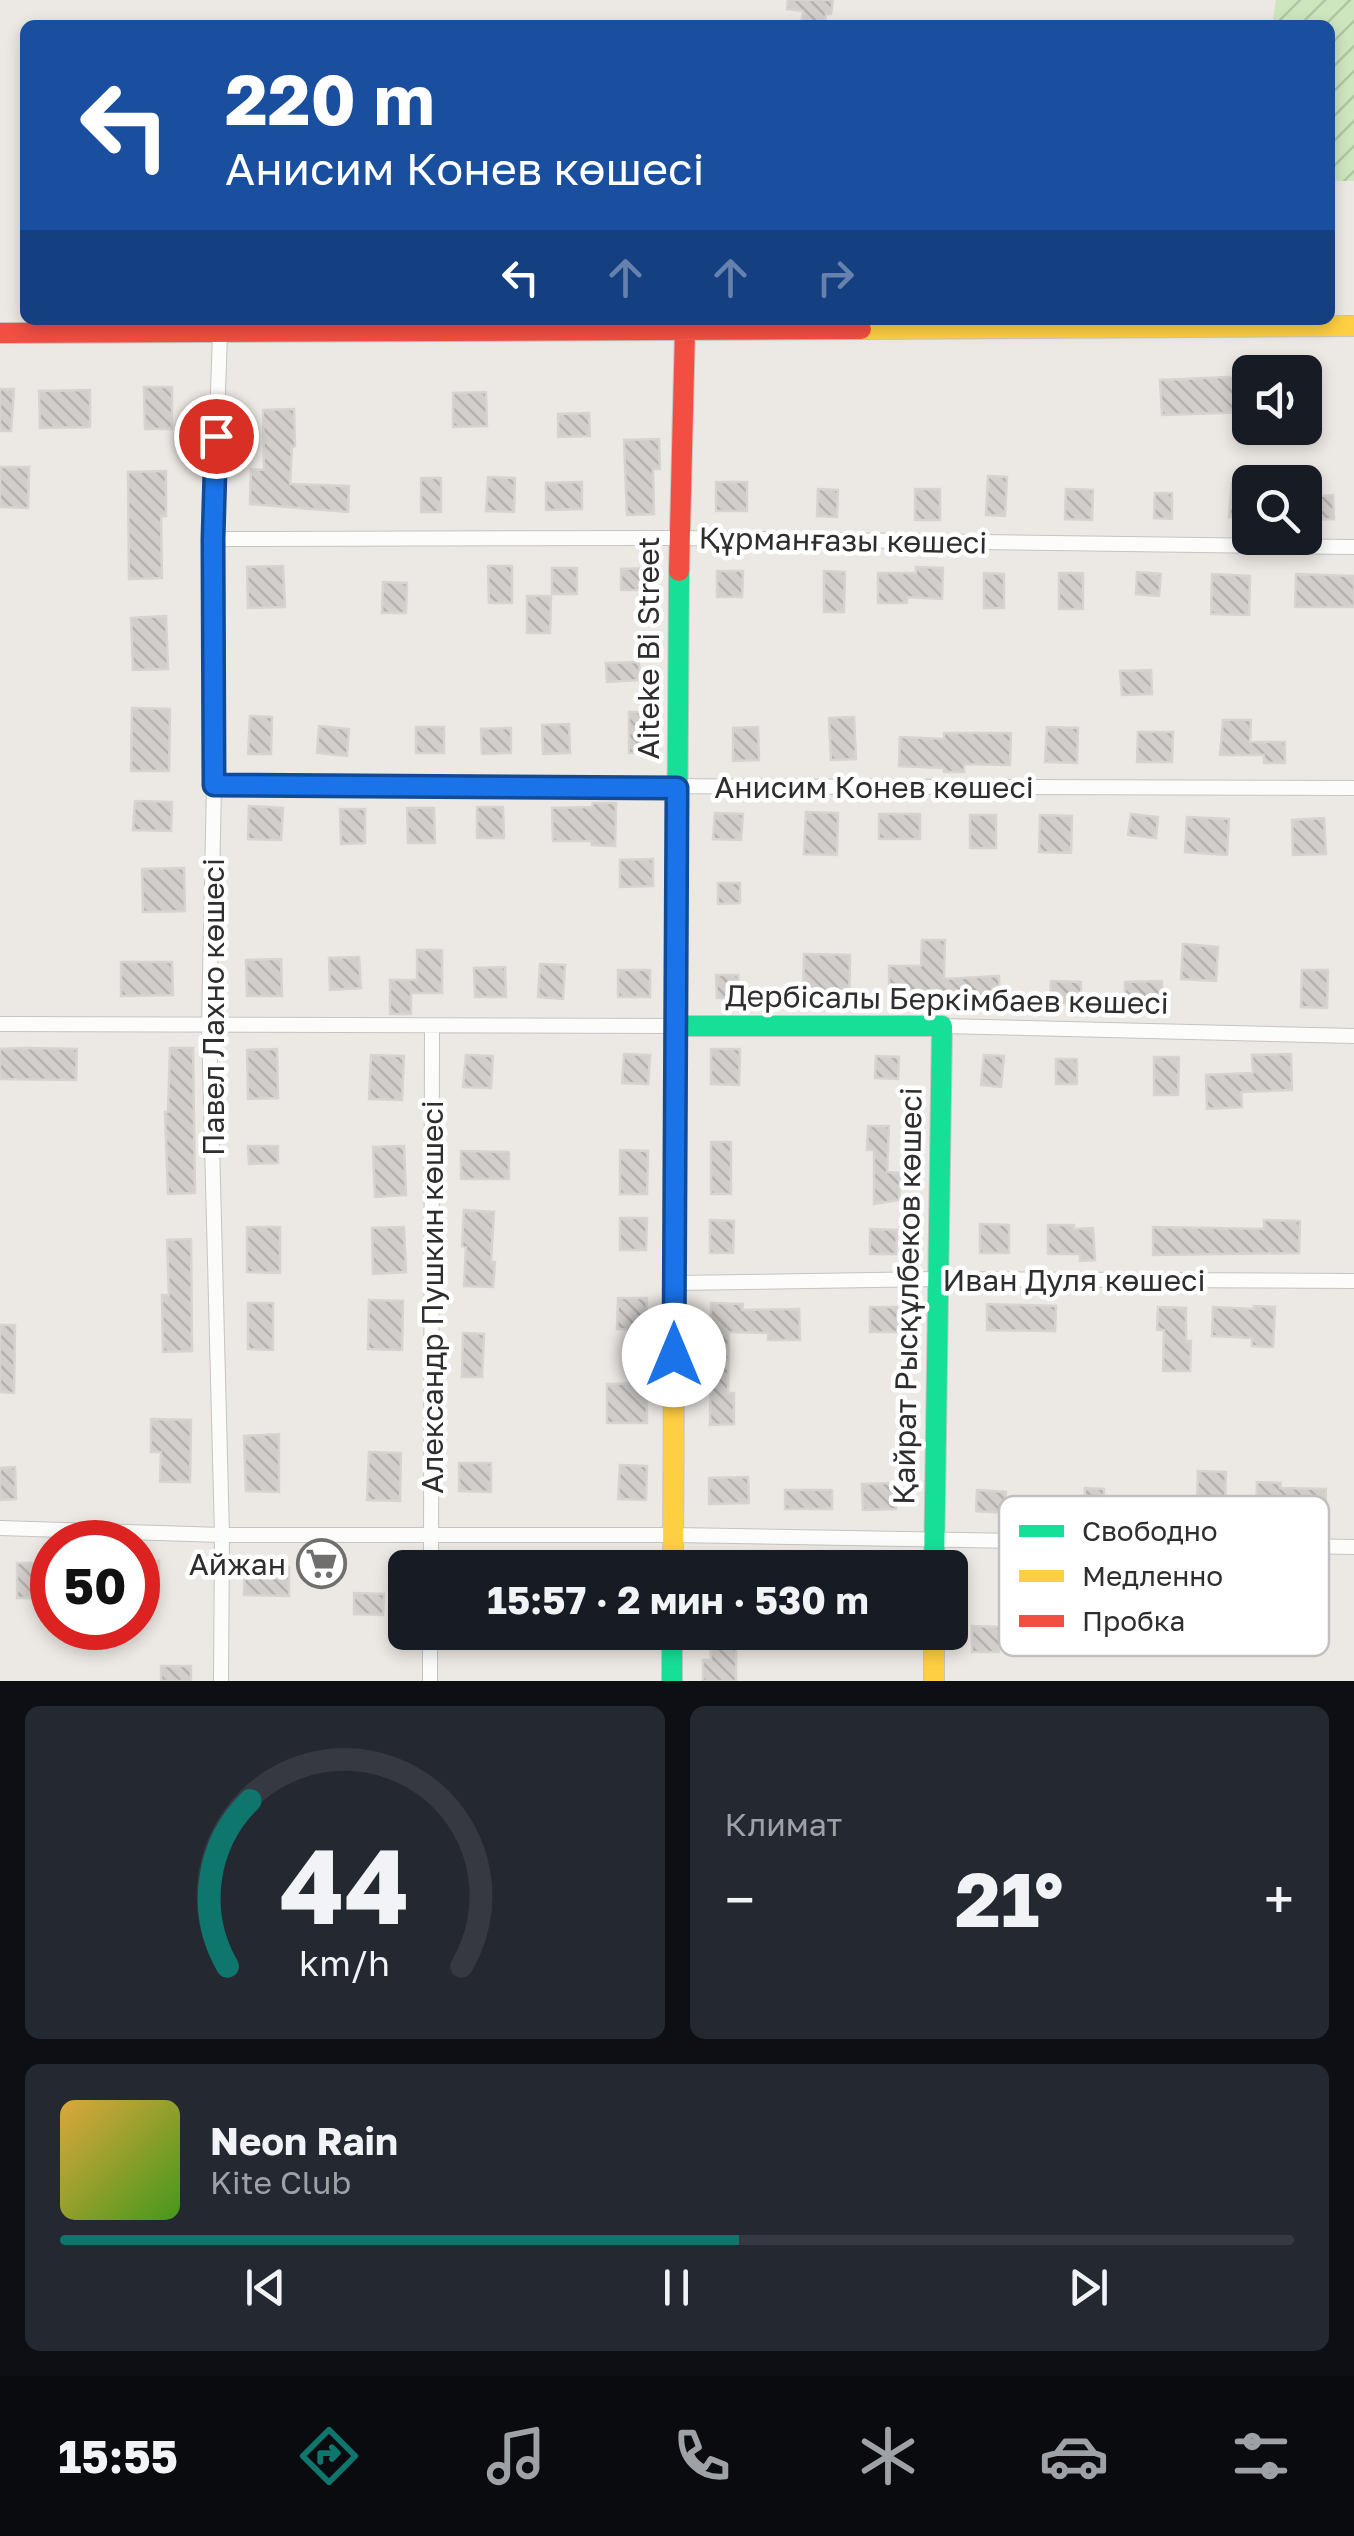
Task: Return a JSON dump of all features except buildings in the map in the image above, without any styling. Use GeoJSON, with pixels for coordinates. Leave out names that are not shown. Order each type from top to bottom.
{"type":"FeatureCollection","features":[{"type":"Feature","properties":{"kind":"main road"},"geometry":{"type":"LineString","coordinates":[[0,334],[1354,326]]}},
{"type":"Feature","properties":{"kind":"main road","name":"Aiteke Bi Street"},"geometry":{"type":"LineString","coordinates":[[673,1550],[679,538],[685,329]]}},
{"type":"Feature","properties":{"kind":"main road","name":"Дербісалы Беркімбаев көшесі"},"geometry":{"type":"LineString","coordinates":[[676,1026],[942,1026]]}},
{"type":"Feature","properties":{"kind":"main road","name":"Қайрат Рысқұлбеков көшесі"},"geometry":{"type":"LineString","coordinates":[[934,1550],[942,1026]]}},
{"type":"Feature","properties":{"kind":"main road"},"geometry":{"type":"LineString","coordinates":[[672,1650],[672,1681]]}},
{"type":"Feature","properties":{"kind":"main road"},"geometry":{"type":"LineString","coordinates":[[934,1650],[934,1681]]}},
{"type":"Feature","properties":{"kind":"street","name":"Павел Лахно көшесі"},"geometry":{"type":"LineString","coordinates":[[220,334],[213,539],[214,785],[209,1026],[222,1535],[221,1681]]}},
{"type":"Feature","properties":{"kind":"street","name":"Құрманғазы көшесі"},"geometry":{"type":"LineString","coordinates":[[213,539],[679,538],[1354,547]]}},
{"type":"Feature","properties":{"kind":"street","name":"Анисим Конев көшесі"},"geometry":{"type":"LineString","coordinates":[[214,785],[1354,788]]}},
{"type":"Feature","properties":{"kind":"street","name":"Дербісалы Беркімбаев көшесі"},"geometry":{"type":"LineString","coordinates":[[0,1024],[676,1026]]}},
{"type":"Feature","properties":{"kind":"street","name":"Александр Пушкин көшесі"},"geometry":{"type":"LineString","coordinates":[[432,1026],[432,1550]]}},
{"type":"Feature","properties":{"kind":"street","name":"Дербісалы Беркімбаев көшесі"},"geometry":{"type":"LineString","coordinates":[[942,1026],[1354,1036]]}},
{"type":"Feature","properties":{"kind":"street","name":"Иван Дуля көшесі"},"geometry":{"type":"LineString","coordinates":[[674,1283],[936,1279],[1354,1281]]}},
{"type":"Feature","properties":{"kind":"street"},"geometry":{"type":"LineString","coordinates":[[0,1528],[222,1535],[673,1535],[999,1540]]}},
{"type":"Feature","properties":{"kind":"street"},"geometry":{"type":"LineString","coordinates":[[1329,1547],[1354,1547]]}},
{"type":"Feature","properties":{"kind":"street"},"geometry":{"type":"LineString","coordinates":[[430,1650],[430,1681]]}},
{"type":"Feature","properties":{"kind":"green space"},"geometry":{"type":"Polygon","coordinates":[[[1276,0],[1354,0],[1354,181],[1335,181],[1335,20],[1273,20],[1276,0]]]}},
{"type":"Feature","properties":{"kind":"traffic: fast"},"geometry":{"type":"LineString","coordinates":[[675,1162],[679,571]]}},
{"type":"Feature","properties":{"kind":"traffic: fast"},"geometry":{"type":"LineString","coordinates":[[676,1026],[942,1026],[934,1550]]}},
{"type":"Feature","properties":{"kind":"traffic: fast"},"geometry":{"type":"LineString","coordinates":[[672,1650],[672,1681]]}},
{"type":"Feature","properties":{"kind":"traffic: slow"},"geometry":{"type":"LineString","coordinates":[[861,329],[1354,326]]}},
{"type":"Feature","properties":{"kind":"traffic: slow"},"geometry":{"type":"LineString","coordinates":[[673,1550],[675,1162]]}},
{"type":"Feature","properties":{"kind":"traffic: slow"},"geometry":{"type":"LineString","coordinates":[[934,1650],[934,1681]]}},
{"type":"Feature","properties":{"kind":"traffic: jam"},"geometry":{"type":"LineString","coordinates":[[679,571],[685,329]]}},
{"type":"Feature","properties":{"kind":"traffic: jam"},"geometry":{"type":"LineString","coordinates":[[0,333],[861,329]]}},
{"type":"Feature","properties":{"kind":"place","name":"Айжан"},"geometry":{"type":"Point","coordinates":[321,1564]}},
{"type":"Feature","properties":{"kind":"route"},"geometry":{"type":"LineString","coordinates":[[216,436],[214,785],[677,788],[674,1355]]}}]}
